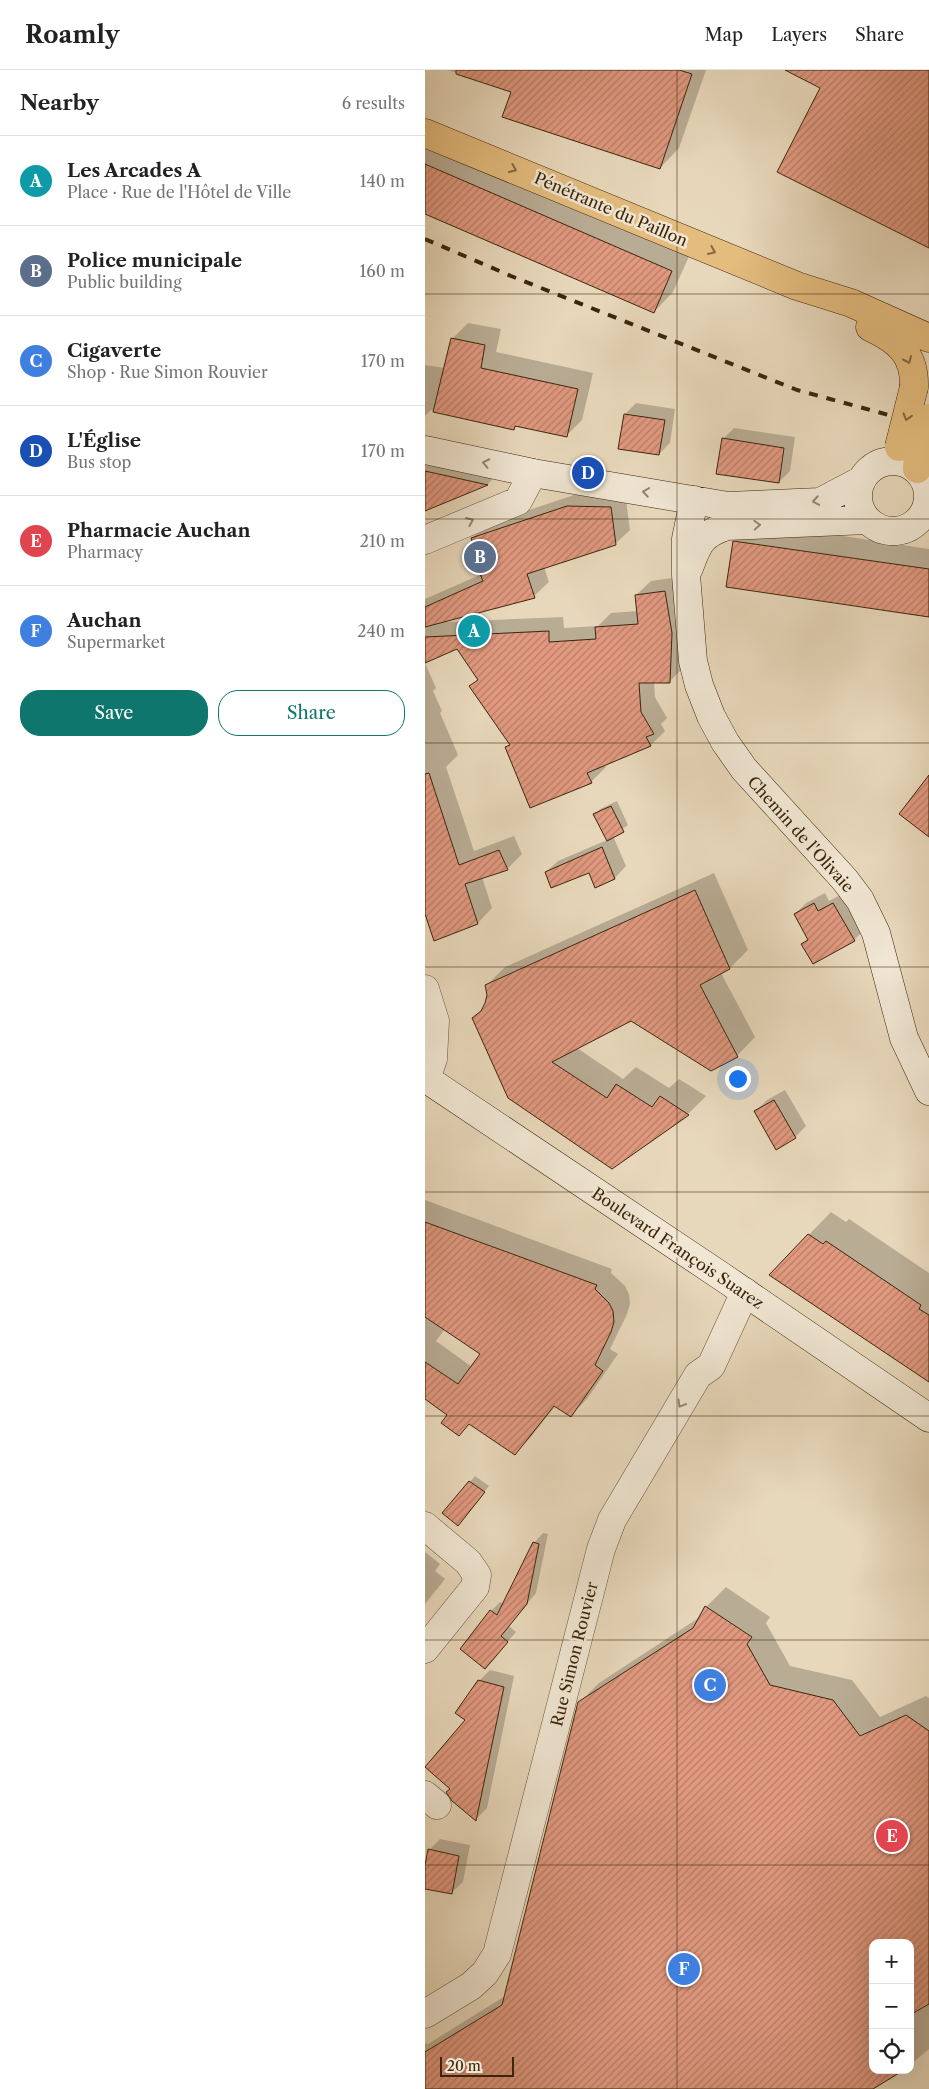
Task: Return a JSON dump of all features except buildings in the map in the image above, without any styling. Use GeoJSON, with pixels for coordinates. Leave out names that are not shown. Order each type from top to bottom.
{"type":"FeatureCollection","features":[{"type":"Feature","properties":{"kind":"main road","name":"Pénétrante du Paillon"},"geometry":{"type":"LineString","coordinates":[[425,133],[797,286]]}},
{"type":"Feature","properties":{"kind":"main road"},"geometry":{"type":"LineString","coordinates":[[797,286],[851,303],[929,338]]}},
{"type":"Feature","properties":{"kind":"main road"},"geometry":{"type":"LineString","coordinates":[[797,286],[842,315],[890,336],[897,342],[910,362],[914,376],[914,467]]}},
{"type":"Feature","properties":{"kind":"main road"},"geometry":{"type":"LineString","coordinates":[[914,467],[929,418]]}},
{"type":"Feature","properties":{"kind":"street"},"geometry":{"type":"LineString","coordinates":[[425,450],[533,473],[728,506],[820,502],[860,481],[874,466],[914,467],[929,496],[922,516],[915,524],[918,529],[896,532],[885,531],[875,527],[861,512],[857,491],[860,481]]}},
{"type":"Feature","properties":{"kind":"street"},"geometry":{"type":"LineString","coordinates":[[425,540],[518,502],[533,473]]}},
{"type":"Feature","properties":{"kind":"street","name":"Chemin de l'Olivaie"},"geometry":{"type":"LineString","coordinates":[[694,500],[686,539],[686,576],[693,661],[711,716],[743,769],[845,880],[860,900],[876,933],[904,1038],[929,1092]]}},
{"type":"Feature","properties":{"kind":"street","name":"Chemin de l'Olivaie"},"geometry":{"type":"LineString","coordinates":[[686,576],[697,547],[709,532],[727,526],[867,520]]}},
{"type":"Feature","properties":{"kind":"street"},"geometry":{"type":"LineString","coordinates":[[425,989],[435,1020],[433,1059],[425,1079]]}},
{"type":"Feature","properties":{"kind":"street","name":"Boulevard François Suarez"},"geometry":{"type":"LineString","coordinates":[[425,1079],[745,1292],[929,1418]]}},
{"type":"Feature","properties":{"kind":"street","name":"Rue Simon Rouvier"},"geometry":{"type":"LineString","coordinates":[[425,2014],[471,1986],[485,1973],[497,1954],[601,1549],[621,1526],[698,1375],[711,1366],[745,1292]]}},
{"type":"Feature","properties":{"kind":"street"},"geometry":{"type":"LineString","coordinates":[[425,1526],[468,1562],[477,1575],[475,1588],[425,1649]]}},
{"type":"Feature","properties":{"kind":"railway"},"geometry":{"type":"LineString","coordinates":[[425,239],[511,276],[797,390],[929,426]]}},
{"type":"Feature","properties":{"kind":"place","name":"L'Église"},"geometry":{"type":"Point","coordinates":[588,473]}},
{"type":"Feature","properties":{"kind":"place","name":"Police municipale"},"geometry":{"type":"Point","coordinates":[480,557]}},
{"type":"Feature","properties":{"kind":"place","name":"Les Arcades A"},"geometry":{"type":"Point","coordinates":[474,631]}},
{"type":"Feature","properties":{"kind":"place","name":"Cigaverte"},"geometry":{"type":"Point","coordinates":[710,1685]}},
{"type":"Feature","properties":{"kind":"place","name":"Pharmacie Auchan"},"geometry":{"type":"Point","coordinates":[892,1836]}},
{"type":"Feature","properties":{"kind":"place","name":"Auchan"},"geometry":{"type":"Point","coordinates":[684,1969]}}]}
